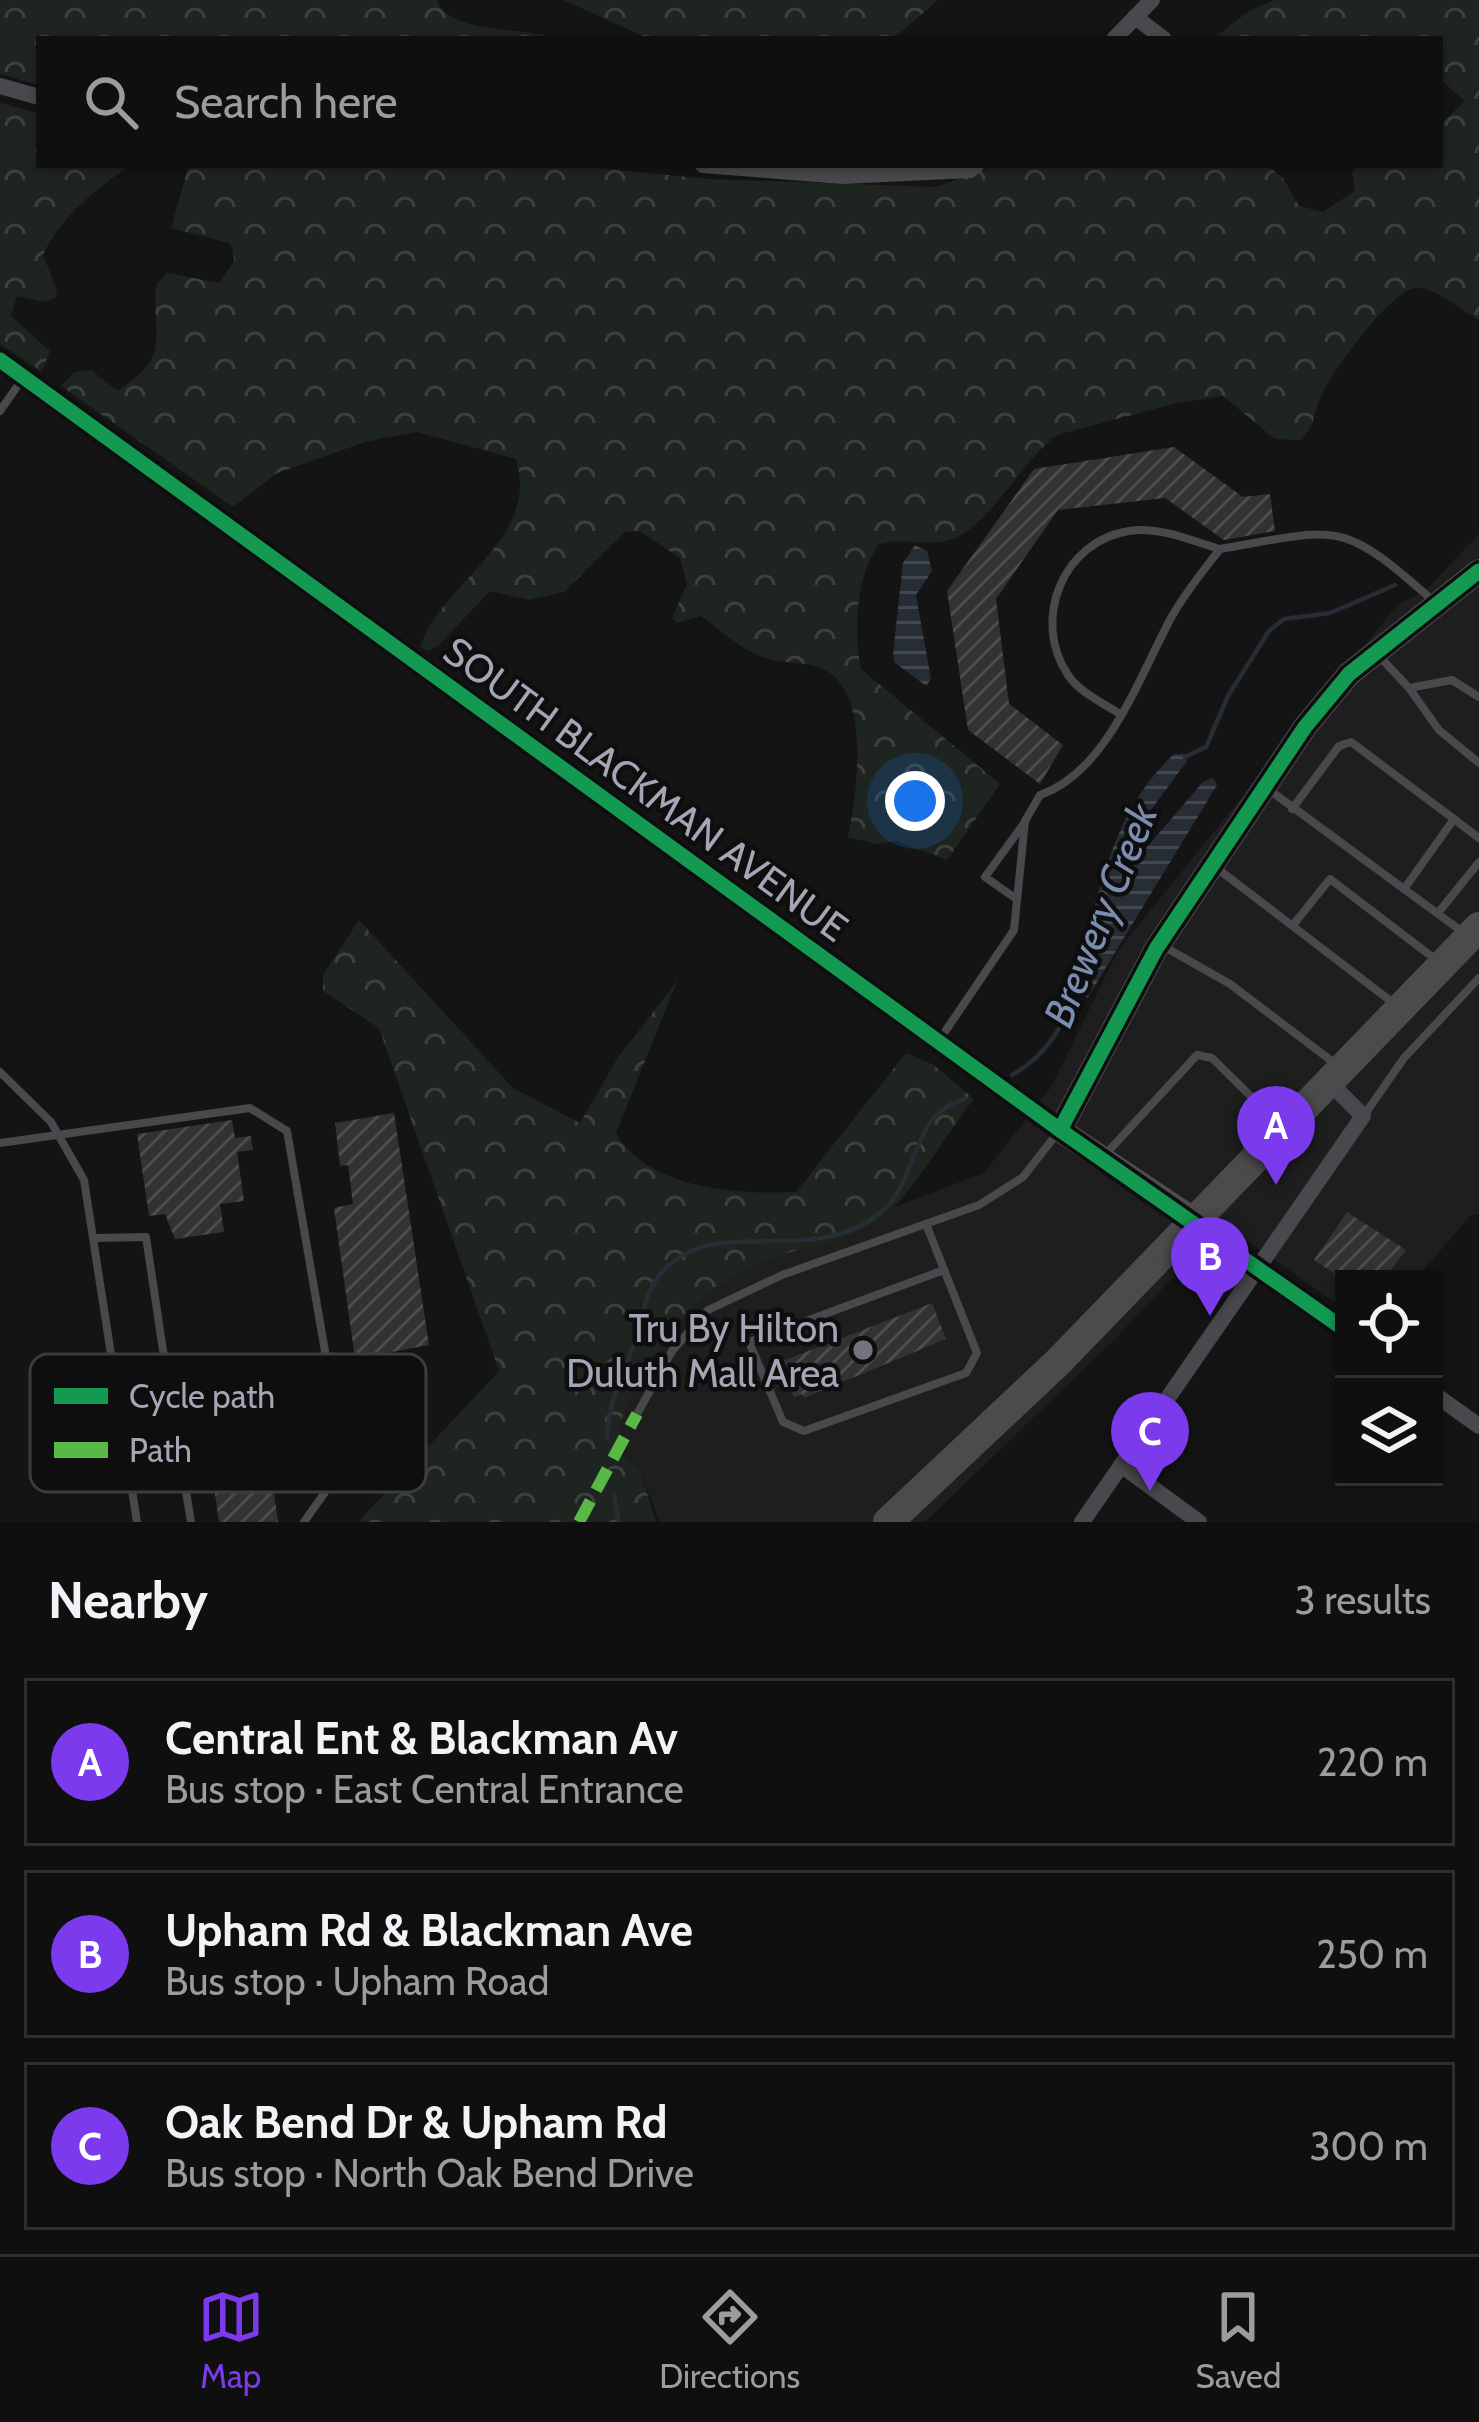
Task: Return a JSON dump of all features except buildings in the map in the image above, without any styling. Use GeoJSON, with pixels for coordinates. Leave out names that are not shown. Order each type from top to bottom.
{"type":"FeatureCollection","features":[{"type":"Feature","properties":{"kind":"highway"},"geometry":{"type":"LineString","coordinates":[[899,1522],[1474,932]]}},
{"type":"Feature","properties":{"kind":"highway"},"geometry":{"type":"LineString","coordinates":[[888,1522],[923,1494]]}},
{"type":"Feature","properties":{"kind":"street"},"geometry":{"type":"LineString","coordinates":[[1117,36],[1152,0]]}},
{"type":"Feature","properties":{"kind":"street"},"geometry":{"type":"LineString","coordinates":[[1135,17],[1160,36]]}},
{"type":"Feature","properties":{"kind":"street"},"geometry":{"type":"LineString","coordinates":[[0,86],[36,96]]}},
{"type":"Feature","properties":{"kind":"street"},"geometry":{"type":"LineString","coordinates":[[741,168],[843,176],[972,168]]}},
{"type":"Feature","properties":{"kind":"street","name":"SOUTH BLACKMAN AVENUE"},"geometry":{"type":"LineString","coordinates":[[0,360],[1060,1130],[1335,1322]]}},
{"type":"Feature","properties":{"kind":"street"},"geometry":{"type":"LineString","coordinates":[[1060,1130],[1159,944],[1264,786],[1349,674],[1479,571]]}},
{"type":"Feature","properties":{"kind":"street"},"geometry":{"type":"LineString","coordinates":[[1082,1522],[1363,1116],[1337,1077]]}},
{"type":"Feature","properties":{"kind":"street"},"geometry":{"type":"LineString","coordinates":[[1443,1400],[1479,1426]]}},
{"type":"Feature","properties":{"kind":"street"},"geometry":{"type":"LineString","coordinates":[[1121,1465],[1199,1522]]}},
{"type":"Feature","properties":{"kind":"lane"},"geometry":{"type":"LineString","coordinates":[[0,411],[23,377]]}},
{"type":"Feature","properties":{"kind":"lane"},"geometry":{"type":"LineString","coordinates":[[1120,714],[1070,678],[1056,650],[1052,609],[1065,570],[1092,542],[1131,530],[1170,534],[1220,549],[1316,532],[1348,535],[1378,552],[1437,605]]}},
{"type":"Feature","properties":{"kind":"lane"},"geometry":{"type":"LineString","coordinates":[[1015,898],[985,877],[1040,795],[1069,785],[1120,714],[1173,614],[1220,549]]}},
{"type":"Feature","properties":{"kind":"lane"},"geometry":{"type":"LineString","coordinates":[[1375,652],[1439,730],[1479,763]]}},
{"type":"Feature","properties":{"kind":"lane"},"geometry":{"type":"LineString","coordinates":[[1409,688],[1452,680],[1479,697]]}},
{"type":"Feature","properties":{"kind":"lane"},"geometry":{"type":"LineString","coordinates":[[1292,808],[1339,746],[1352,742],[1479,838]]}},
{"type":"Feature","properties":{"kind":"lane"},"geometry":{"type":"LineString","coordinates":[[1264,786],[1438,913],[1474,932]]}},
{"type":"Feature","properties":{"kind":"lane"},"geometry":{"type":"LineString","coordinates":[[1404,889],[1454,819]]}},
{"type":"Feature","properties":{"kind":"lane"},"geometry":{"type":"LineString","coordinates":[[938,1042],[1014,930],[1025,821]]}},
{"type":"Feature","properties":{"kind":"lane"},"geometry":{"type":"LineString","coordinates":[[1438,913],[1479,862]]}},
{"type":"Feature","properties":{"kind":"lane"},"geometry":{"type":"LineString","coordinates":[[1210,863],[1403,1010]]}},
{"type":"Feature","properties":{"kind":"lane"},"geometry":{"type":"LineString","coordinates":[[1293,926],[1330,879],[1444,966]]}},
{"type":"Feature","properties":{"kind":"lane"},"geometry":{"type":"LineString","coordinates":[[1159,944],[1230,984],[1337,1077]]}},
{"type":"Feature","properties":{"kind":"lane"},"geometry":{"type":"LineString","coordinates":[[1363,1116],[1394,1070],[1479,978]]}},
{"type":"Feature","properties":{"kind":"lane"},"geometry":{"type":"LineString","coordinates":[[1102,1158],[1197,1055],[1212,1058],[1285,1130]]}},
{"type":"Feature","properties":{"kind":"lane"},"geometry":{"type":"LineString","coordinates":[[0,1072],[60,1135],[84,1180],[97,1238],[112,1354]]}},
{"type":"Feature","properties":{"kind":"lane"},"geometry":{"type":"LineString","coordinates":[[0,1143],[250,1108],[286,1131],[325,1354]]}},
{"type":"Feature","properties":{"kind":"lane"},"geometry":{"type":"LineString","coordinates":[[637,1414],[671,1351],[708,1310],[782,1275],[979,1205],[1023,1178],[1060,1130]]}},
{"type":"Feature","properties":{"kind":"lane"},"geometry":{"type":"LineString","coordinates":[[926,1224],[977,1353],[966,1373],[804,1431],[782,1422],[749,1342],[944,1270]]}},
{"type":"Feature","properties":{"kind":"lane"},"geometry":{"type":"LineString","coordinates":[[97,1238],[146,1237],[164,1354]]}},
{"type":"Feature","properties":{"kind":"lane"},"geometry":{"type":"LineString","coordinates":[[132,1492],[137,1522]]}},
{"type":"Feature","properties":{"kind":"lane"},"geometry":{"type":"LineString","coordinates":[[186,1492],[191,1522]]}},
{"type":"Feature","properties":{"kind":"lane"},"geometry":{"type":"LineString","coordinates":[[304,1522],[325,1492]]}},
{"type":"Feature","properties":{"kind":"shaded area"},"geometry":{"type":"Polygon","coordinates":[[[1479,534],[1479,1214],[1471,1215],[1424,1270],[1335,1270],[1335,1303],[1223,1224],[1116,1338],[925,1522],[659,1522],[640,1470],[583,1421],[683,1287],[984,1173],[1051,1087],[1119,949],[1398,604],[1425,591],[1479,534]]]}},
{"type":"Feature","properties":{"kind":"green space"},"geometry":{"type":"Polygon","coordinates":[[[0,0],[437,0],[456,19],[548,36],[36,36],[36,84],[0,74],[0,0]]]}},
{"type":"Feature","properties":{"kind":"green space"},"geometry":{"type":"Polygon","coordinates":[[[563,0],[938,0],[896,36],[643,36],[563,0]]]}},
{"type":"Feature","properties":{"kind":"green space"},"geometry":{"type":"Polygon","coordinates":[[[1274,0],[1479,0],[1479,320],[1435,293],[1420,288],[1408,291],[1379,315],[1349,352],[1300,440],[1275,439],[1223,396],[1177,403],[1057,435],[961,535],[937,542],[879,544],[865,572],[858,604],[861,669],[1000,784],[947,860],[896,841],[876,844],[848,837],[857,742],[847,695],[835,678],[818,667],[755,654],[701,616],[677,623],[672,618],[687,584],[680,558],[640,531],[625,532],[564,592],[529,600],[490,591],[438,646],[429,651],[420,647],[431,623],[486,559],[515,513],[520,488],[516,459],[417,432],[368,441],[277,473],[233,507],[61,386],[74,372],[91,370],[118,391],[153,356],[156,285],[167,273],[219,283],[234,261],[229,243],[171,228],[188,168],[598,168],[709,179],[936,187],[989,168],[1271,168],[1283,178],[1299,206],[1323,212],[1355,191],[1356,168],[1443,168],[1443,122],[1465,101],[1443,82],[1443,36],[1217,36],[1249,11],[1274,0]]]}},
{"type":"Feature","properties":{"kind":"green space"},"geometry":{"type":"Polygon","coordinates":[[[0,103],[36,112],[36,168],[126,168],[80,204],[51,240],[43,255],[57,290],[55,298],[44,302],[17,296],[11,316],[50,351],[42,372],[0,344],[0,103]]]}},
{"type":"Feature","properties":{"kind":"green space"},"geometry":{"type":"Polygon","coordinates":[[[359,920],[513,1088],[580,1123],[617,1059],[677,981],[616,1133],[649,1166],[696,1185],[796,1192],[906,1053],[934,1065],[974,1099],[885,1215],[852,1234],[740,1273],[699,1302],[665,1339],[637,1385],[619,1435],[621,1454],[640,1470],[656,1522],[358,1522],[386,1492],[426,1492],[426,1449],[499,1371],[379,1028],[323,991],[323,975],[359,920]]]}},
{"type":"Feature","properties":{"kind":"water"},"geometry":{"type":"Polygon","coordinates":[[[915,545],[927,551],[932,571],[916,595],[931,679],[926,686],[894,662],[893,654],[903,563],[915,545]]]}},
{"type":"Feature","properties":{"kind":"water"},"geometry":{"type":"Polygon","coordinates":[[[1174,754],[1187,754],[1187,761],[1128,841],[1128,852],[1141,854],[1203,782],[1213,778],[1217,785],[1088,997],[1070,995],[1119,833],[1151,779],[1174,754]]]}},
{"type":"Feature","properties":{"kind":"waterway","name":"Brewery Creek"},"geometry":{"type":"LineString","coordinates":[[1185,757],[1206,747],[1228,696],[1269,631],[1284,619],[1330,613],[1395,585]]}},
{"type":"Feature","properties":{"kind":"waterway","name":"Brewery Creek"},"geometry":{"type":"LineString","coordinates":[[1012,1075],[1052,1039],[1076,991]]}},
{"type":"Feature","properties":{"kind":"waterway","name":"Brewery Creek"},"geometry":{"type":"LineString","coordinates":[[607,1438],[613,1400],[648,1296],[676,1259],[702,1247],[730,1242],[822,1238],[853,1229],[894,1199],[934,1118],[965,1099]]}},
{"type":"Feature","properties":{"kind":"waterway","name":"Brewery Creek"},"geometry":{"type":"LineString","coordinates":[[614,1495],[619,1522]]}},
{"type":"Feature","properties":{"kind":"marked path"},"geometry":{"type":"LineString","coordinates":[[579,1522],[637,1414]]}},
{"type":"Feature","properties":{"kind":"cycle path"},"geometry":{"type":"LineString","coordinates":[[0,360],[1060,1130],[1335,1323]]}},
{"type":"Feature","properties":{"kind":"cycle path"},"geometry":{"type":"LineString","coordinates":[[1060,1130],[1156,949],[1305,727],[1349,674],[1479,571]]}},
{"type":"Feature","properties":{"kind":"place","name":"Central Ent & Blackman Av"},"geometry":{"type":"Point","coordinates":[1276,1185]}},
{"type":"Feature","properties":{"kind":"place","name":"Upham Rd & Blackman Ave"},"geometry":{"type":"Point","coordinates":[1210,1316]}},
{"type":"Feature","properties":{"kind":"place","name":"Tru By Hilton Duluth Mall Area"},"geometry":{"type":"Point","coordinates":[863,1350]}},
{"type":"Feature","properties":{"kind":"place","name":"Oak Bend Dr & Upham Rd"},"geometry":{"type":"Point","coordinates":[1150,1491]}}]}
